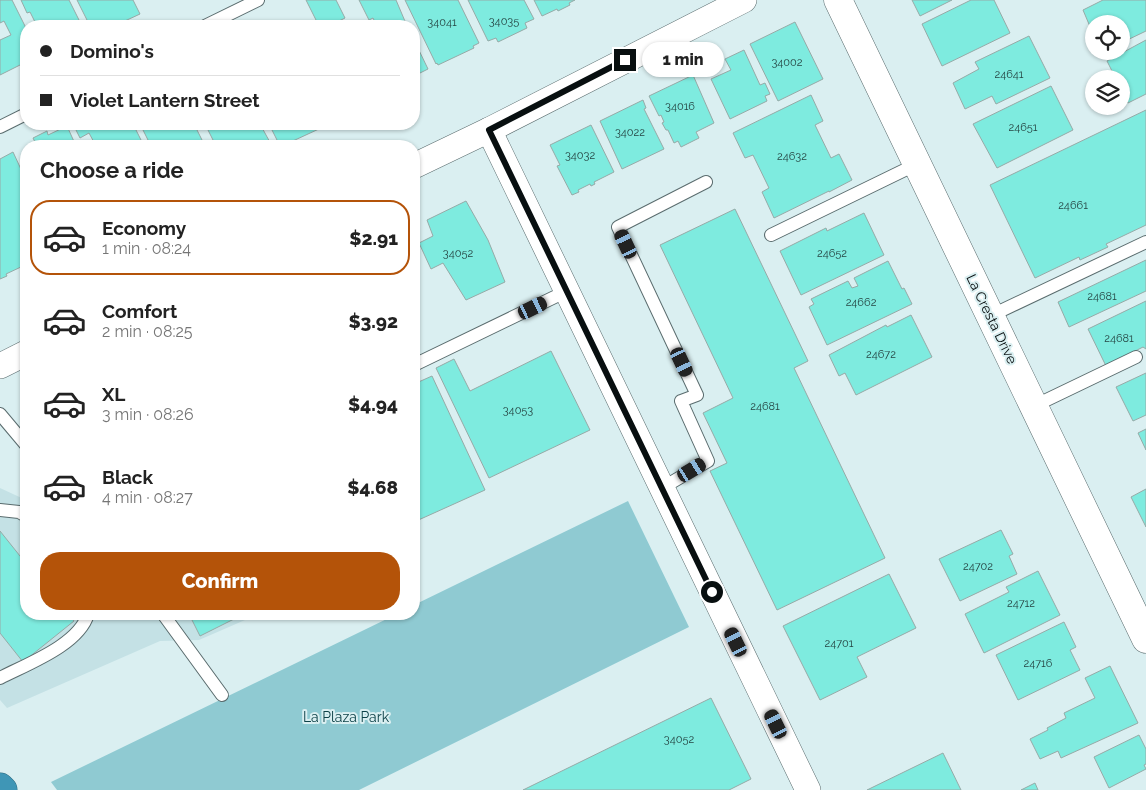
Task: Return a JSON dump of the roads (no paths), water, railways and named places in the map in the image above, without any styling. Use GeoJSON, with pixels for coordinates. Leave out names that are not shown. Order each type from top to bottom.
{"type":"FeatureCollection","features":[{"type":"Feature","properties":{"kind":"highway"},"geometry":{"type":"LineString","coordinates":[[0,787],[3,790]]}},
{"type":"Feature","properties":{"kind":"street"},"geometry":{"type":"LineString","coordinates":[[420,163],[744,0]]}},
{"type":"Feature","properties":{"kind":"street","name":"La Cresta Drive"},"geometry":{"type":"LineString","coordinates":[[838,0],[1146,639]]}},
{"type":"Feature","properties":{"kind":"street"},"geometry":{"type":"LineString","coordinates":[[489,130],[808,790]]}},
{"type":"Feature","properties":{"kind":"street"},"geometry":{"type":"LineString","coordinates":[[0,366],[20,356]]}},
{"type":"Feature","properties":{"kind":"lane"},"geometry":{"type":"LineString","coordinates":[[217,20],[258,0]]}},
{"type":"Feature","properties":{"kind":"lane"},"geometry":{"type":"LineString","coordinates":[[0,126],[20,117]]}},
{"type":"Feature","properties":{"kind":"lane"},"geometry":{"type":"LineString","coordinates":[[771,235],[917,164]]}},
{"type":"Feature","properties":{"kind":"lane"},"geometry":{"type":"LineString","coordinates":[[662,488],[708,461],[681,401],[697,395],[618,227],[706,182]]}},
{"type":"Feature","properties":{"kind":"lane"},"geometry":{"type":"LineString","coordinates":[[990,316],[1146,242]]}},
{"type":"Feature","properties":{"kind":"lane"},"geometry":{"type":"LineString","coordinates":[[420,362],[567,291]]}},
{"type":"Feature","properties":{"kind":"lane"},"geometry":{"type":"LineString","coordinates":[[1034,406],[1136,357]]}},
{"type":"Feature","properties":{"kind":"lane"},"geometry":{"type":"LineString","coordinates":[[0,414],[20,438]]}},
{"type":"Feature","properties":{"kind":"lane"},"geometry":{"type":"LineString","coordinates":[[0,510],[20,513]]}},
{"type":"Feature","properties":{"kind":"lane"},"geometry":{"type":"LineString","coordinates":[[0,678],[65,643],[86,620]]}},
{"type":"Feature","properties":{"kind":"lane"},"geometry":{"type":"LineString","coordinates":[[167,620],[222,695]]}},
{"type":"Feature","properties":{"kind":"park label","name":"La Plaza Park"},"geometry":{"type":"Point","coordinates":[346,717]}}]}
